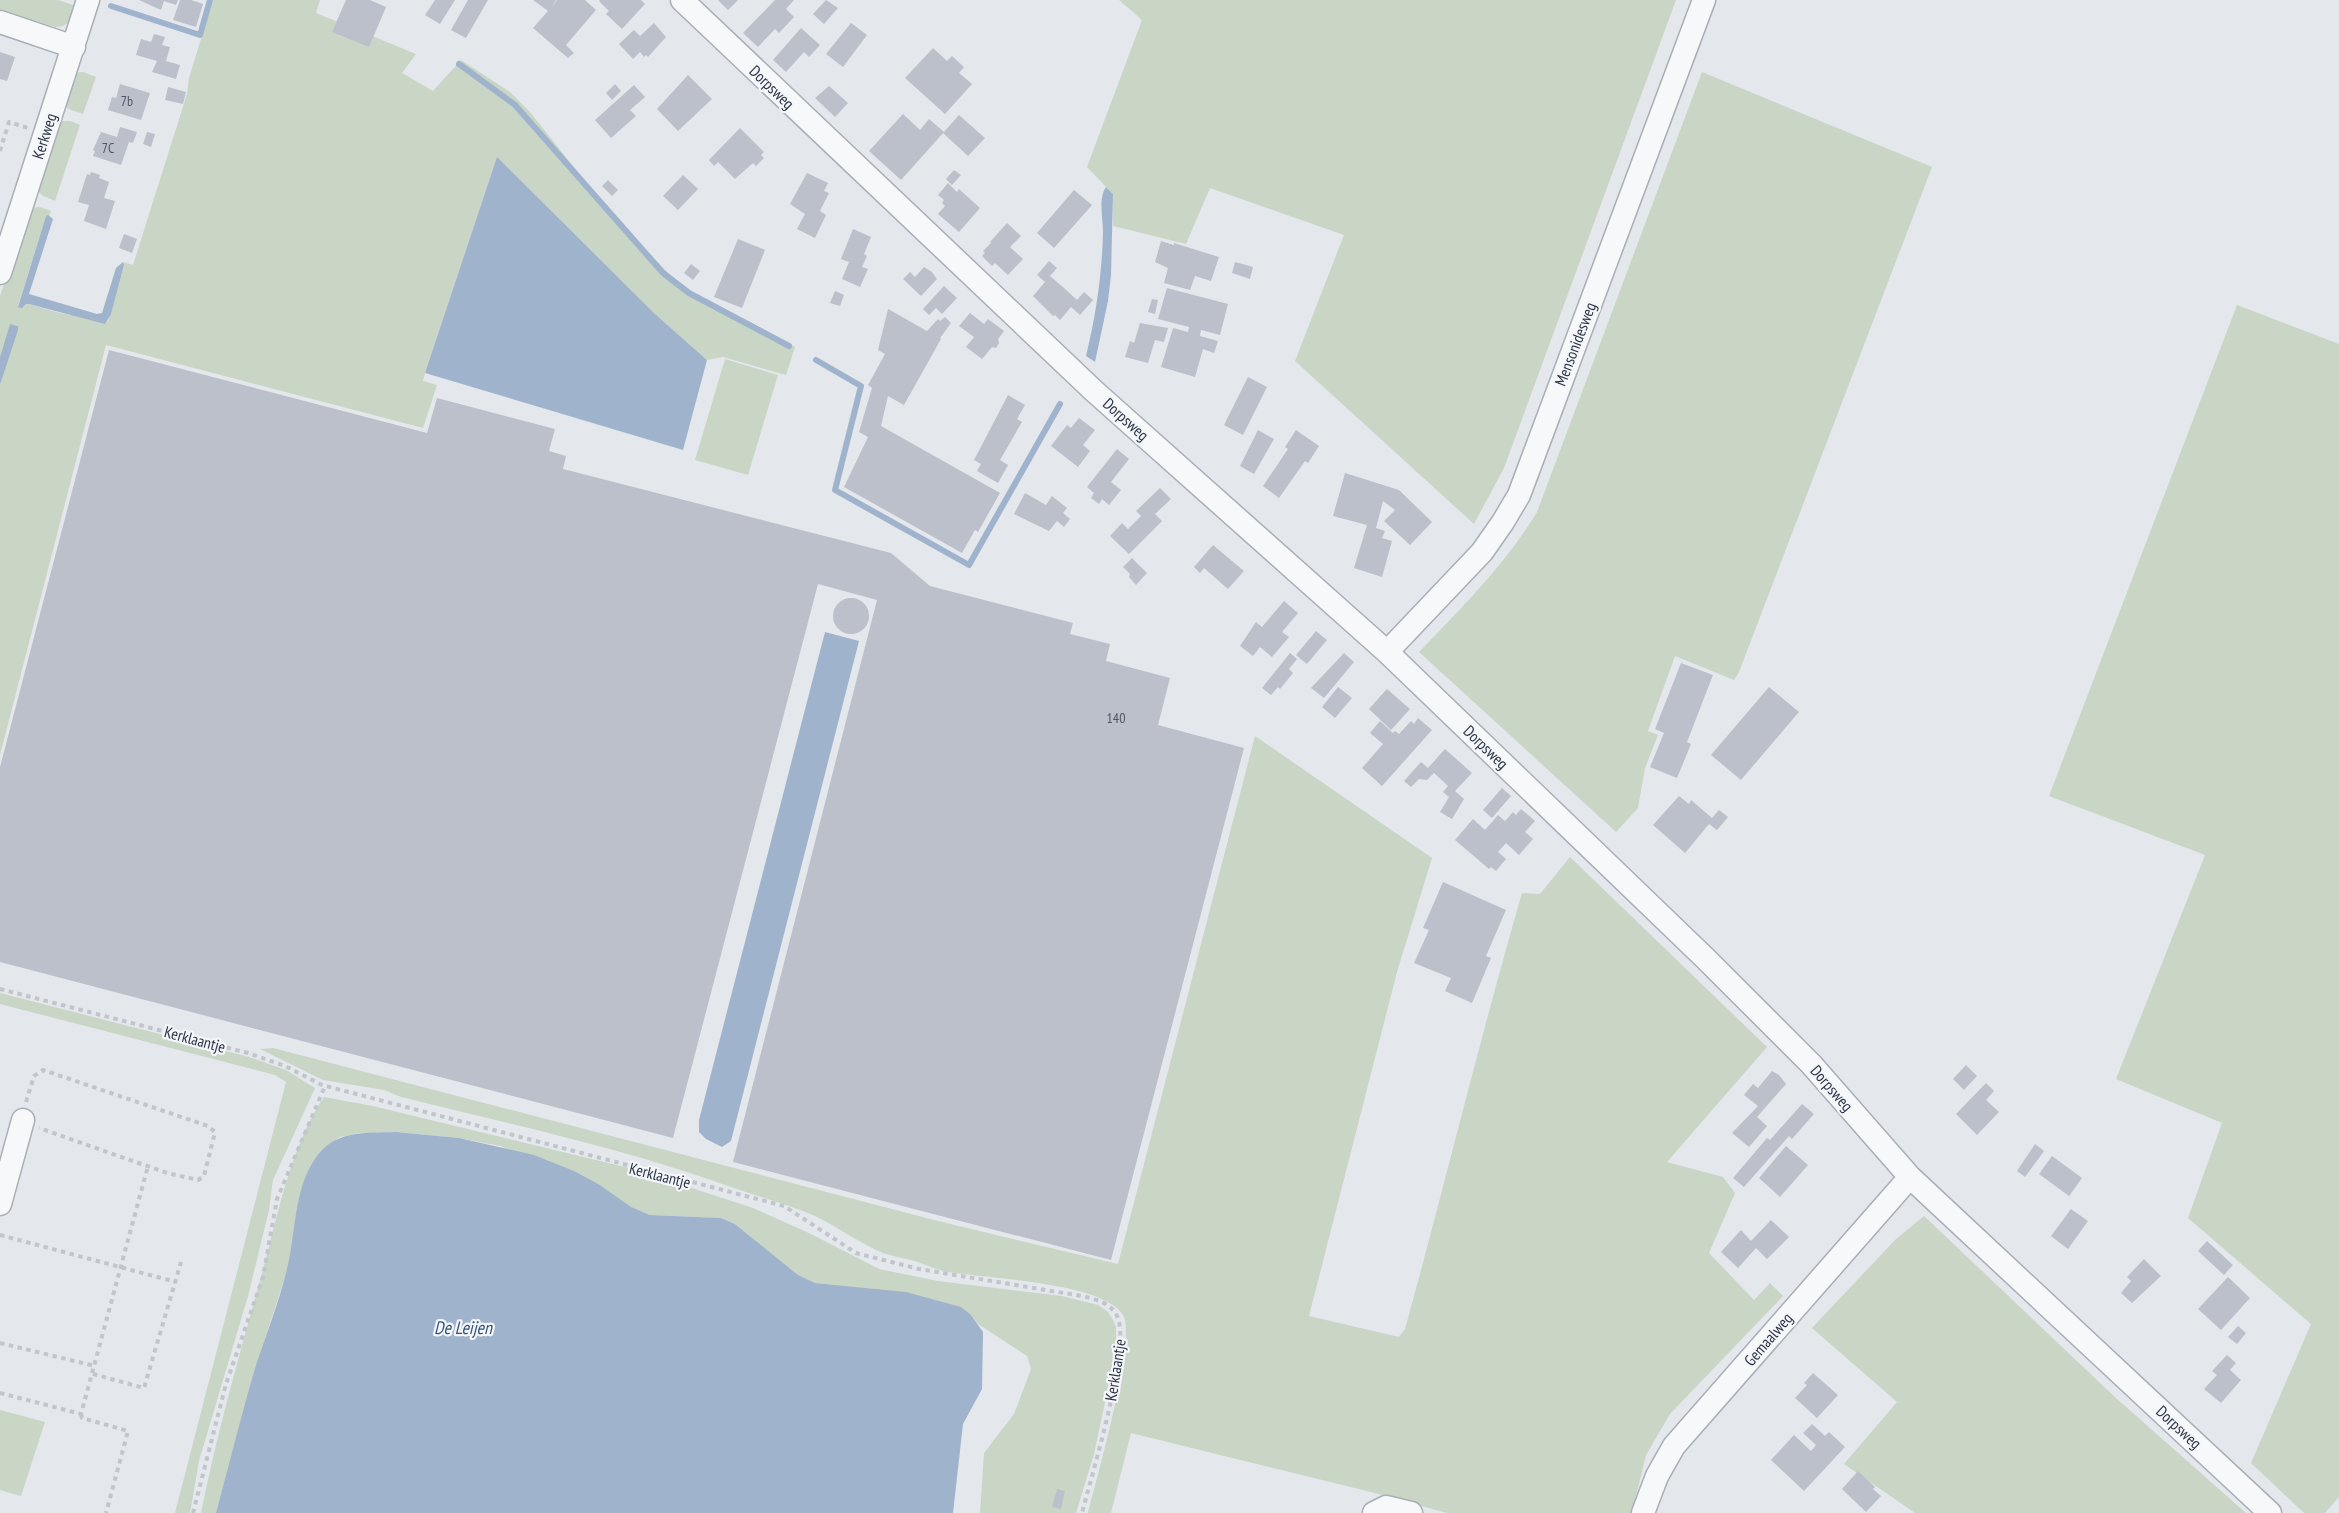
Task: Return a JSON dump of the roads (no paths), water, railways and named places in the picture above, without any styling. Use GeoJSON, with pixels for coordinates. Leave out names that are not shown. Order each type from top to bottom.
{"type":"FeatureCollection","features":[{"type":"Feature","properties":{"kind":"street","name":"Kerkweg"},"geometry":{"type":"LineString","coordinates":[[0,273],[88,0]]}},
{"type":"Feature","properties":{"kind":"street","name":"Dorpsweg"},"geometry":{"type":"LineString","coordinates":[[681,0],[1094,391],[1387,652],[1706,958],[1811,1064],[1910,1177],[2270,1513]]}},
{"type":"Feature","properties":{"kind":"street","name":"Mensonidesweg"},"geometry":{"type":"LineString","coordinates":[[1387,652],[1482,552],[1519,495],[1704,0]]}},
{"type":"Feature","properties":{"kind":"street"},"geometry":{"type":"LineString","coordinates":[[0,22],[74,47]]}},
{"type":"Feature","properties":{"kind":"street"},"geometry":{"type":"LineString","coordinates":[[0,1204],[23,1121]]}},
{"type":"Feature","properties":{"kind":"street","name":"Gemaalweg"},"geometry":{"type":"LineString","coordinates":[[1643,1513],[1657,1476],[1674,1446],[1910,1177]]}},
{"type":"Feature","properties":{"kind":"street"},"geometry":{"type":"LineString","coordinates":[[1374,1513],[1386,1507],[1412,1513]]}},
{"type":"Feature","properties":{"kind":"water"},"geometry":{"type":"Polygon","coordinates":[[[497,157],[654,313],[707,360],[683,450],[425,373],[497,157]]]}},
{"type":"Feature","properties":{"kind":"water"},"geometry":{"type":"Polygon","coordinates":[[[1106,187],[1113,194],[1111,275],[1095,362],[1086,356],[1100,279],[1102,202],[1106,187]]]}},
{"type":"Feature","properties":{"kind":"water"},"geometry":{"type":"Polygon","coordinates":[[[48,215],[53,219],[29,294],[97,314],[102,313],[116,268],[123,262],[111,314],[105,324],[29,304],[22,308],[18,307],[48,215]]]}},
{"type":"Feature","properties":{"kind":"water"},"geometry":{"type":"Polygon","coordinates":[[[10,324],[18,326],[18,330],[0,385],[0,357],[10,324]]]}},
{"type":"Feature","properties":{"kind":"water"},"geometry":{"type":"Polygon","coordinates":[[[825,632],[859,641],[731,1141],[722,1147],[706,1139],[699,1132],[699,1120],[825,632]]]}},
{"type":"Feature","properties":{"kind":"water","name":"De Leijen"},"geometry":{"type":"Polygon","coordinates":[[[396,1132],[459,1138],[534,1155],[574,1171],[600,1185],[631,1207],[650,1215],[721,1218],[735,1224],[798,1275],[815,1283],[906,1292],[961,1307],[971,1315],[983,1332],[982,1389],[963,1424],[953,1513],[216,1513],[255,1368],[284,1281],[301,1190],[306,1175],[313,1161],[323,1149],[339,1138],[367,1133],[396,1132]]]}},
{"type":"Feature","properties":{"kind":"waterway"},"geometry":{"type":"LineString","coordinates":[[111,6],[200,35],[210,0]]}},
{"type":"Feature","properties":{"kind":"waterway"},"geometry":{"type":"LineString","coordinates":[[459,64],[515,105],[663,273],[689,293],[789,346]]}},
{"type":"Feature","properties":{"kind":"waterway"},"geometry":{"type":"LineString","coordinates":[[816,360],[861,386],[835,490],[969,565],[1060,404]]}}]}
